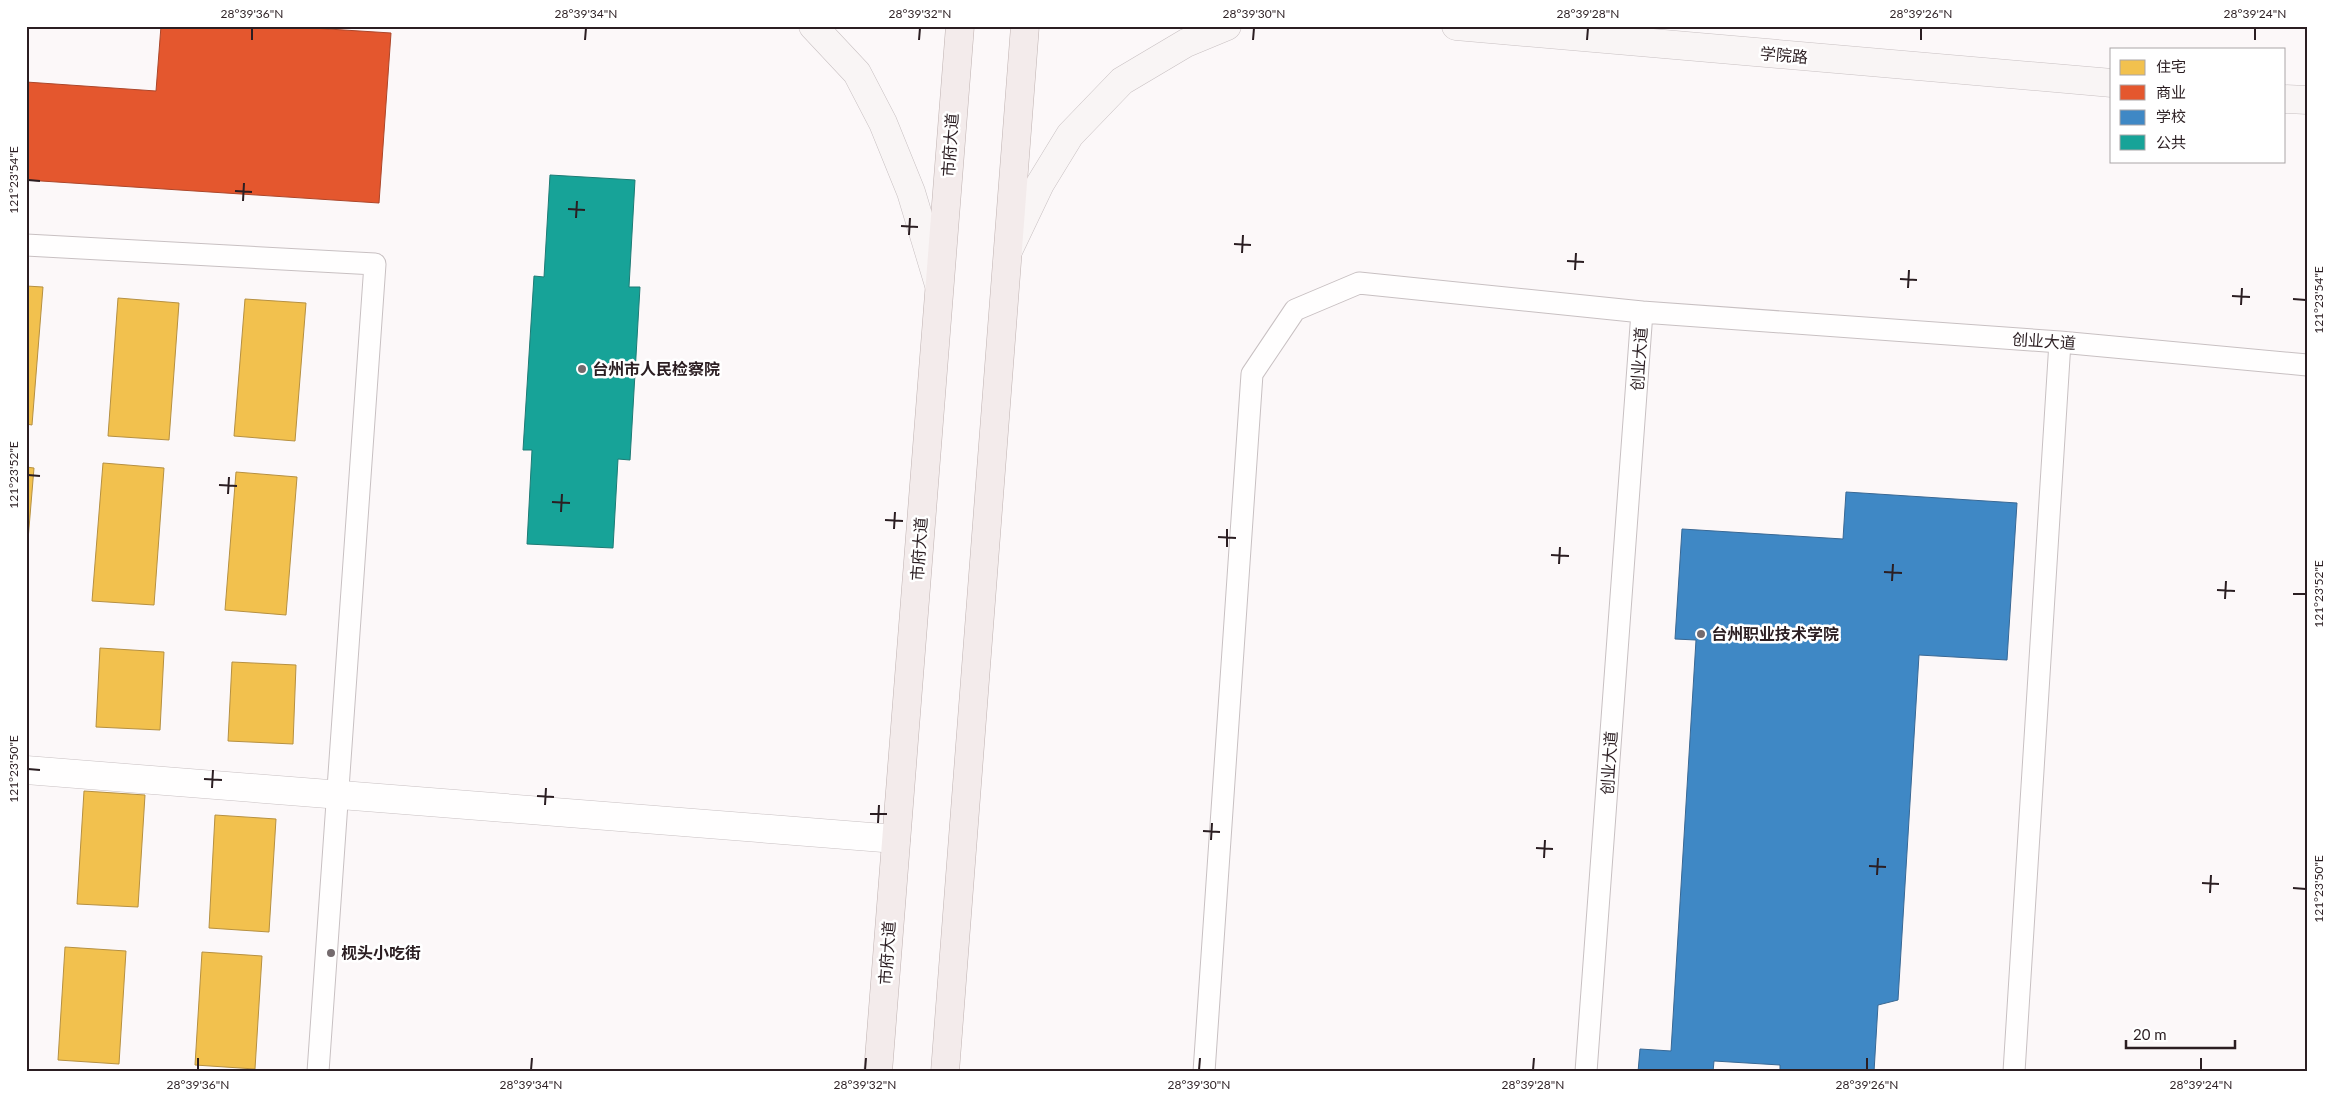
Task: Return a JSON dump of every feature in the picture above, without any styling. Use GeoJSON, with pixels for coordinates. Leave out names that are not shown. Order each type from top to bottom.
{"type":"FeatureCollection","features":[{"type":"Feature","properties":{"kind":"main road"},"geometry":{"type":"LineString","coordinates":[[813,26],[857,72],[883,123],[911,192],[939,285]]}},
{"type":"Feature","properties":{"kind":"main road","name":"市府大道"},"geometry":{"type":"LineString","coordinates":[[878,1072],[960,26]]}},
{"type":"Feature","properties":{"kind":"main road"},"geometry":{"type":"LineString","coordinates":[[945,1072],[1025,26]]}},
{"type":"Feature","properties":{"kind":"main road"},"geometry":{"type":"LineString","coordinates":[[1009,249],[1040,184],[1070,135],[1102,101],[1122,81],[1186,43],[1227,26]]}},
{"type":"Feature","properties":{"kind":"main road","name":"学院路"},"geometry":{"type":"LineString","coordinates":[[1456,26],[2110,84]]}},
{"type":"Feature","properties":{"kind":"main road"},"geometry":{"type":"LineString","coordinates":[[2286,98],[2307,100]]}},
{"type":"Feature","properties":{"kind":"street"},"geometry":{"type":"LineString","coordinates":[[26,770],[896,839]]}},
{"type":"Feature","properties":{"kind":"lane"},"geometry":{"type":"LineString","coordinates":[[26,245],[375,264],[318,1072]]}},
{"type":"Feature","properties":{"kind":"lane"},"geometry":{"type":"LineString","coordinates":[[1204,1072],[1252,374],[1295,310],[1359,283],[1642,312]]}},
{"type":"Feature","properties":{"kind":"lane","name":"创业大道"},"geometry":{"type":"LineString","coordinates":[[1586,1072],[1642,312],[2060,342],[2307,365]]}},
{"type":"Feature","properties":{"kind":"lane"},"geometry":{"type":"LineString","coordinates":[[2014,1072],[2060,342]]}},
{"type":"Feature","properties":{"kind":"building: 住宅"},"geometry":{"type":"Polygon","coordinates":[[[26,286],[43,287],[32,425],[26,424],[26,286]]]}},
{"type":"Feature","properties":{"kind":"building: 住宅"},"geometry":{"type":"Polygon","coordinates":[[[118,298],[179,303],[169,440],[108,436],[118,298]]]}},
{"type":"Feature","properties":{"kind":"building: 住宅"},"geometry":{"type":"Polygon","coordinates":[[[245,299],[306,303],[295,441],[234,436],[245,299]]]}},
{"type":"Feature","properties":{"kind":"building: 住宅"},"geometry":{"type":"Polygon","coordinates":[[[103,463],[164,468],[154,605],[92,601],[103,463]]]}},
{"type":"Feature","properties":{"kind":"building: 住宅"},"geometry":{"type":"Polygon","coordinates":[[[26,467],[34,468],[26,564],[26,467]]]}},
{"type":"Feature","properties":{"kind":"building: 住宅"},"geometry":{"type":"Polygon","coordinates":[[[236,472],[297,477],[286,615],[225,610],[236,472]]]}},
{"type":"Feature","properties":{"kind":"building: 住宅"},"geometry":{"type":"Polygon","coordinates":[[[26,639],[28,639],[26,670],[26,639]]]}},
{"type":"Feature","properties":{"kind":"building: 住宅"},"geometry":{"type":"Polygon","coordinates":[[[100,648],[164,652],[160,730],[96,727],[100,648]]]}},
{"type":"Feature","properties":{"kind":"building: 住宅"},"geometry":{"type":"Polygon","coordinates":[[[232,662],[296,665],[293,744],[228,741],[232,662]]]}},
{"type":"Feature","properties":{"kind":"building: 住宅"},"geometry":{"type":"Polygon","coordinates":[[[84,791],[145,795],[138,907],[77,904],[84,791]]]}},
{"type":"Feature","properties":{"kind":"building: 住宅"},"geometry":{"type":"Polygon","coordinates":[[[215,815],[276,819],[269,932],[209,928],[215,815]]]}},
{"type":"Feature","properties":{"kind":"building: 住宅"},"geometry":{"type":"Polygon","coordinates":[[[65,947],[126,951],[119,1064],[58,1060],[65,947]]]}},
{"type":"Feature","properties":{"kind":"building: 住宅"},"geometry":{"type":"Polygon","coordinates":[[[202,952],[262,956],[255,1069],[195,1065],[202,952]]]}},
{"type":"Feature","properties":{"kind":"building: 商业"},"geometry":{"type":"Polygon","coordinates":[[[161,26],[281,26],[391,33],[379,203],[26,180],[26,82],[156,91],[161,26]]]}},
{"type":"Feature","properties":{"kind":"building: 学校"},"geometry":{"type":"Polygon","coordinates":[[[1846,492],[2017,503],[2007,660],[1919,655],[1898,1000],[1878,1005],[1874,1072],[1780,1072],[1780,1065],[1714,1061],[1713,1072],[1638,1072],[1640,1049],[1671,1051],[1696,640],[1675,639],[1682,529],[1843,539],[1846,492]]]}},
{"type":"Feature","properties":{"kind":"building: 公共","name":"台州市人民检察院"},"geometry":{"type":"Polygon","coordinates":[[[550,175],[635,180],[629,287],[640,287],[630,460],[618,459],[613,548],[527,544],[532,450],[523,450],[534,276],[544,277],[550,175]]]}},
{"type":"Feature","properties":{"kind":"place","name":"台州市人民检察院"},"geometry":{"type":"Point","coordinates":[582,369]}},
{"type":"Feature","properties":{"kind":"place","name":"台州职业技术学院"},"geometry":{"type":"Point","coordinates":[1701,634]}},
{"type":"Feature","properties":{"kind":"place","name":"枧头小吃街"},"geometry":{"type":"Point","coordinates":[331,953]}}]}
